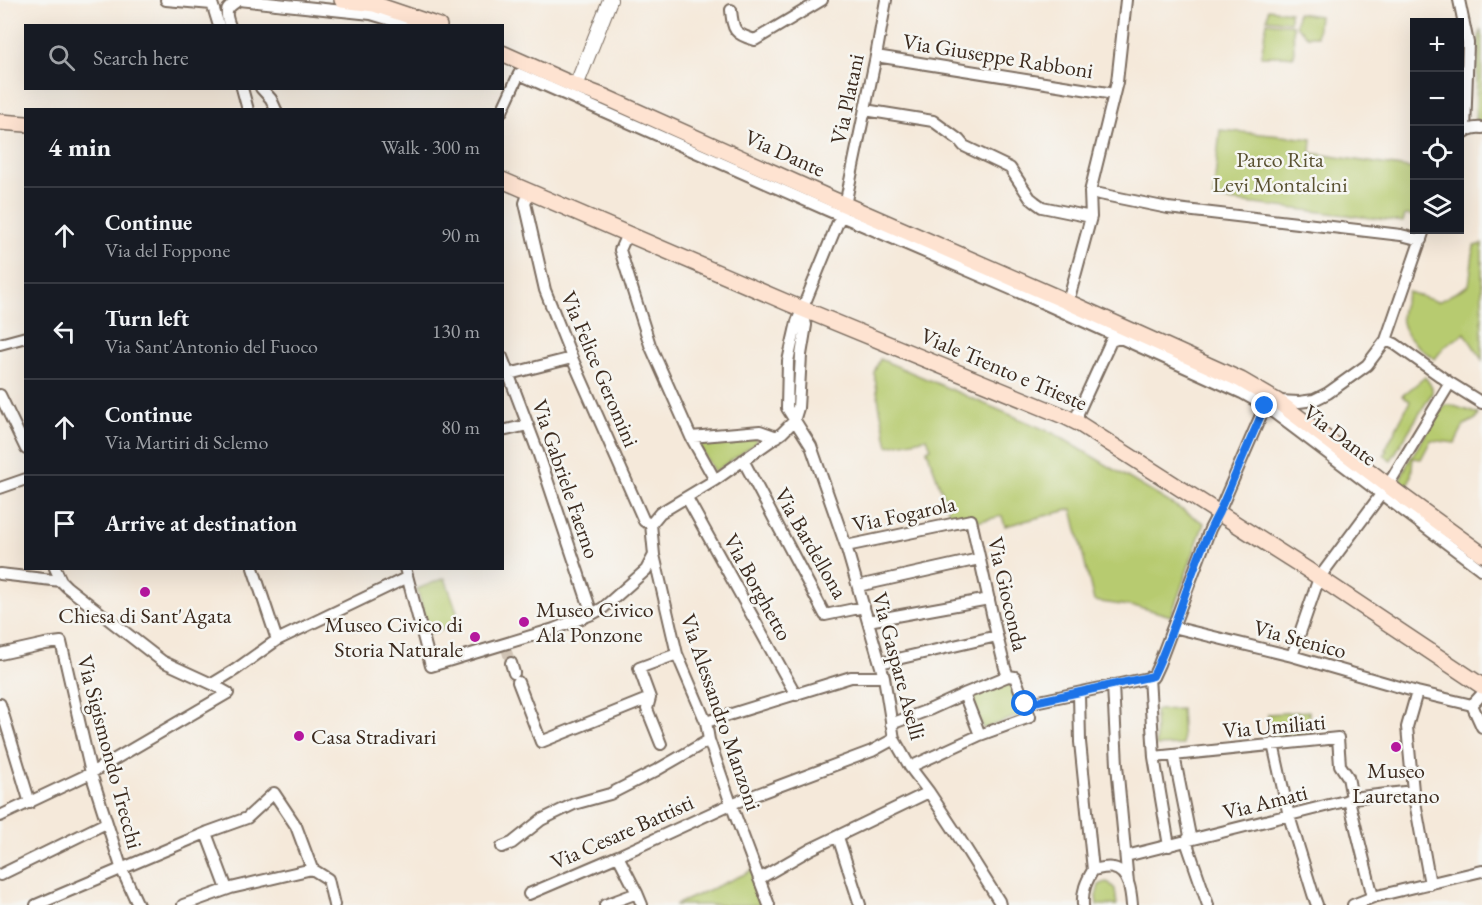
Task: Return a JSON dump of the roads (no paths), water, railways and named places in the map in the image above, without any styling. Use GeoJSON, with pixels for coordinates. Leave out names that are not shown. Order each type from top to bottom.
{"type":"FeatureCollection","features":[{"type":"Feature","properties":{"kind":"main road"},"geometry":{"type":"LineString","coordinates":[[342,0],[374,4],[434,24]]}},
{"type":"Feature","properties":{"kind":"main road","name":"Via Dante"},"geometry":{"type":"LineString","coordinates":[[504,54],[606,97],[842,210],[975,261],[1241,380],[1385,490],[1482,554]]}},
{"type":"Feature","properties":{"kind":"main road"},"geometry":{"type":"LineString","coordinates":[[0,122],[24,124]]}},
{"type":"Feature","properties":{"kind":"main road","name":"Viale Trento e Trieste"},"geometry":{"type":"LineString","coordinates":[[504,181],[802,309],[1072,420],[1219,512],[1482,686]]}},
{"type":"Feature","properties":{"kind":"street"},"geometry":{"type":"LineString","coordinates":[[166,0],[211,2],[218,24]]}},
{"type":"Feature","properties":{"kind":"street"},"geometry":{"type":"LineString","coordinates":[[229,24],[226,11],[239,0],[311,4],[371,14],[401,23],[434,24]]}},
{"type":"Feature","properties":{"kind":"street"},"geometry":{"type":"LineString","coordinates":[[576,85],[610,0]]}},
{"type":"Feature","properties":{"kind":"street"},"geometry":{"type":"LineString","coordinates":[[731,10],[733,27],[741,36],[755,40],[822,0]]}},
{"type":"Feature","properties":{"kind":"street","name":"Via Platani"},"geometry":{"type":"LineString","coordinates":[[802,309],[842,210],[865,110],[886,0]]}},
{"type":"Feature","properties":{"kind":"street"},"geometry":{"type":"LineString","coordinates":[[1068,302],[1091,217],[1090,192],[1117,82],[1126,0]]}},
{"type":"Feature","properties":{"kind":"street"},"geometry":{"type":"LineString","coordinates":[[1459,0],[1468,43],[1463,126]]}},
{"type":"Feature","properties":{"kind":"street","name":"Via Giuseppe Rabboni"},"geometry":{"type":"LineString","coordinates":[[876,56],[1114,94]]}},
{"type":"Feature","properties":{"kind":"street"},"geometry":{"type":"LineString","coordinates":[[503,108],[519,74],[534,67]]}},
{"type":"Feature","properties":{"kind":"street","name":"Via Dante"},"geometry":{"type":"LineString","coordinates":[[519,74],[576,85]]}},
{"type":"Feature","properties":{"kind":"street"},"geometry":{"type":"LineString","coordinates":[[243,90],[247,108]]}},
{"type":"Feature","properties":{"kind":"street"},"geometry":{"type":"LineString","coordinates":[[263,90],[275,108]]}},
{"type":"Feature","properties":{"kind":"street"},"geometry":{"type":"LineString","coordinates":[[865,110],[933,120],[964,146],[1010,168],[1030,198],[1042,207],[1091,217]]}},
{"type":"Feature","properties":{"kind":"street"},"geometry":{"type":"LineString","coordinates":[[1464,133],[1482,128]]}},
{"type":"Feature","properties":{"kind":"street","name":"Via Felice Geromini"},"geometry":{"type":"LineString","coordinates":[[529,192],[525,203],[545,290],[572,358],[644,521],[651,524],[654,555]]}},
{"type":"Feature","properties":{"kind":"street"},"geometry":{"type":"LineString","coordinates":[[910,767],[980,735],[1030,717],[1025,704],[1153,676],[1210,529],[1271,404],[1314,400],[1328,393],[1367,365],[1386,340],[1423,235],[1401,235],[1168,208],[1090,192]]}},
{"type":"Feature","properties":{"kind":"street","name":"Via Dante"},"geometry":{"type":"LineString","coordinates":[[842,210],[958,266],[1271,404]]}},
{"type":"Feature","properties":{"kind":"street"},"geometry":{"type":"LineString","coordinates":[[633,235],[624,241],[620,250],[650,345],[691,437],[715,480]]}},
{"type":"Feature","properties":{"kind":"street"},"geometry":{"type":"LineString","coordinates":[[958,266],[975,261]]}},
{"type":"Feature","properties":{"kind":"street"},"geometry":{"type":"LineString","coordinates":[[1021,281],[1032,298]]}},
{"type":"Feature","properties":{"kind":"street","name":"Via Gaspare Aselli"},"geometry":{"type":"LineString","coordinates":[[802,309],[788,361],[787,408],[811,446],[846,546],[884,676],[894,739],[1000,905]]}},
{"type":"Feature","properties":{"kind":"street"},"geometry":{"type":"LineString","coordinates":[[1072,420],[1072,412],[1106,338],[1104,331]]}},
{"type":"Feature","properties":{"kind":"street"},"geometry":{"type":"LineString","coordinates":[[0,344],[24,338]]}},
{"type":"Feature","properties":{"kind":"street"},"geometry":{"type":"LineString","coordinates":[[1072,420],[1078,413],[1111,340],[1119,338]]}},
{"type":"Feature","properties":{"kind":"street"},"geometry":{"type":"LineString","coordinates":[[1386,340],[1482,403]]}},
{"type":"Feature","properties":{"kind":"street"},"geometry":{"type":"LineString","coordinates":[[1143,348],[1166,345]]}},
{"type":"Feature","properties":{"kind":"street"},"geometry":{"type":"LineString","coordinates":[[508,374],[572,358]]}},
{"type":"Feature","properties":{"kind":"street","name":"Via Gabriele Faerno"},"geometry":{"type":"LineString","coordinates":[[504,363],[528,425],[592,614]]}},
{"type":"Feature","properties":{"kind":"street"},"geometry":{"type":"LineString","coordinates":[[1293,657],[1319,578],[1385,490],[1450,383]]}},
{"type":"Feature","properties":{"kind":"street"},"geometry":{"type":"LineString","coordinates":[[2,402],[23,436]]}},
{"type":"Feature","properties":{"kind":"street"},"geometry":{"type":"LineString","coordinates":[[651,524],[660,513],[715,480],[777,436],[794,421]]}},
{"type":"Feature","properties":{"kind":"street"},"geometry":{"type":"LineString","coordinates":[[504,430],[528,425]]}},
{"type":"Feature","properties":{"kind":"street"},"geometry":{"type":"LineString","coordinates":[[691,437],[760,431],[777,436]]}},
{"type":"Feature","properties":{"kind":"street","name":"Via Bardellona"},"geometry":{"type":"LineString","coordinates":[[743,460],[825,615],[864,607]]}},
{"type":"Feature","properties":{"kind":"street"},"geometry":{"type":"LineString","coordinates":[[0,488],[24,480]]}},
{"type":"Feature","properties":{"kind":"street","name":"Via Dante"},"geometry":{"type":"LineString","coordinates":[[1385,490],[1432,532],[1482,570]]}},
{"type":"Feature","properties":{"kind":"street","name":"Via Borghetto"},"geometry":{"type":"LineString","coordinates":[[687,498],[796,695]]}},
{"type":"Feature","properties":{"kind":"street","name":"Via Fogarola"},"geometry":{"type":"LineString","coordinates":[[846,546],[971,520]]}},
{"type":"Feature","properties":{"kind":"street","name":"Via Gioconda"},"geometry":{"type":"LineString","coordinates":[[971,520],[1005,668],[1008,676],[1015,677],[1025,704]]}},
{"type":"Feature","properties":{"kind":"street"},"geometry":{"type":"LineString","coordinates":[[1432,532],[1453,533]]}},
{"type":"Feature","properties":{"kind":"street"},"geometry":{"type":"LineString","coordinates":[[405,570],[431,666],[505,646],[592,614],[603,608],[646,570],[654,555]]}},
{"type":"Feature","properties":{"kind":"street","name":"Via Alessandro Manzoni"},"geometry":{"type":"LineString","coordinates":[[654,555],[677,654],[706,722],[709,740],[731,804],[769,905]]}},
{"type":"Feature","properties":{"kind":"street"},"geometry":{"type":"LineString","coordinates":[[858,586],[980,559]]}},
{"type":"Feature","properties":{"kind":"street"},"geometry":{"type":"LineString","coordinates":[[0,816],[91,772],[228,693],[162,661],[66,587],[56,570]]}},
{"type":"Feature","properties":{"kind":"street"},"geometry":{"type":"LineString","coordinates":[[255,570],[276,640]]}},
{"type":"Feature","properties":{"kind":"street"},"geometry":{"type":"LineString","coordinates":[[0,574],[61,580]]}},
{"type":"Feature","properties":{"kind":"street"},"geometry":{"type":"LineString","coordinates":[[212,684],[276,640],[404,579],[407,580]]}},
{"type":"Feature","properties":{"kind":"street"},"geometry":{"type":"LineString","coordinates":[[868,621],[989,599]]}},
{"type":"Feature","properties":{"kind":"street","name":"Via Stenico"},"geometry":{"type":"LineString","coordinates":[[1173,627],[1293,657],[1417,692]]}},
{"type":"Feature","properties":{"kind":"street"},"geometry":{"type":"LineString","coordinates":[[880,663],[997,636]]}},
{"type":"Feature","properties":{"kind":"street","name":"Via Sigismondo Trecchi"},"geometry":{"type":"LineString","coordinates":[[0,654],[61,642],[91,772],[122,870],[138,905]]}},
{"type":"Feature","properties":{"kind":"street"},"geometry":{"type":"LineString","coordinates":[[661,744],[647,710],[650,698],[639,668],[677,654]]}},
{"type":"Feature","properties":{"kind":"street"},"geometry":{"type":"LineString","coordinates":[[514,672],[541,742],[650,698]]}},
{"type":"Feature","properties":{"kind":"street"},"geometry":{"type":"LineString","coordinates":[[706,722],[851,676],[884,676]]}},
{"type":"Feature","properties":{"kind":"street"},"geometry":{"type":"LineString","coordinates":[[891,724],[1008,676]]}},
{"type":"Feature","properties":{"kind":"street"},"geometry":{"type":"LineString","coordinates":[[1149,677],[1154,757],[1169,846]]}},
{"type":"Feature","properties":{"kind":"street"},"geometry":{"type":"LineString","coordinates":[[1113,685],[1117,765],[1128,883]]}},
{"type":"Feature","properties":{"kind":"street"},"geometry":{"type":"LineString","coordinates":[[1430,884],[1413,791],[1407,727],[1417,692],[1472,705]]}},
{"type":"Feature","properties":{"kind":"street"},"geometry":{"type":"LineString","coordinates":[[1079,693],[1080,742],[1093,870],[1084,886],[1083,905]]}},
{"type":"Feature","properties":{"kind":"street"},"geometry":{"type":"LineString","coordinates":[[964,694],[980,735]]}},
{"type":"Feature","properties":{"kind":"street"},"geometry":{"type":"LineString","coordinates":[[1472,705],[1482,694]]}},
{"type":"Feature","properties":{"kind":"street"},"geometry":{"type":"LineString","coordinates":[[0,704],[30,803]]}},
{"type":"Feature","properties":{"kind":"street"},"geometry":{"type":"LineString","coordinates":[[1472,705],[1482,727]]}},
{"type":"Feature","properties":{"kind":"street","name":"Via Umiliati"},"geometry":{"type":"LineString","coordinates":[[1154,757],[1338,738],[1340,765],[1348,777],[1350,799]]}},
{"type":"Feature","properties":{"kind":"street","name":"Via Cesare Battisti"},"geometry":{"type":"LineString","coordinates":[[529,894],[731,804],[872,751],[894,739]]}},
{"type":"Feature","properties":{"kind":"street"},"geometry":{"type":"LineString","coordinates":[[502,847],[512,843],[541,820],[574,804],[610,794],[709,740]]}},
{"type":"Feature","properties":{"kind":"street"},"geometry":{"type":"LineString","coordinates":[[1274,744],[1289,816],[1317,905]]}},
{"type":"Feature","properties":{"kind":"street"},"geometry":{"type":"LineString","coordinates":[[1174,755],[1190,836],[1186,841],[1208,905]]}},
{"type":"Feature","properties":{"kind":"street","name":"Via Amati"},"geometry":{"type":"LineString","coordinates":[[1126,856],[1350,799],[1413,791]]}},
{"type":"Feature","properties":{"kind":"street"},"geometry":{"type":"LineString","coordinates":[[759,879],[811,849],[929,792]]}},
{"type":"Feature","properties":{"kind":"street"},"geometry":{"type":"LineString","coordinates":[[36,905],[206,832],[247,818],[274,793],[296,826],[312,869],[328,879],[334,905]]}},
{"type":"Feature","properties":{"kind":"street"},"geometry":{"type":"LineString","coordinates":[[1350,799],[1378,899]]}},
{"type":"Feature","properties":{"kind":"street"},"geometry":{"type":"LineString","coordinates":[[0,875],[106,823]]}},
{"type":"Feature","properties":{"kind":"street"},"geometry":{"type":"LineString","coordinates":[[206,832],[227,889]]}},
{"type":"Feature","properties":{"kind":"street"},"geometry":{"type":"LineString","coordinates":[[838,837],[860,905]]}},
{"type":"Feature","properties":{"kind":"street"},"geometry":{"type":"LineString","coordinates":[[618,856],[642,905]]}},
{"type":"Feature","properties":{"kind":"street"},"geometry":{"type":"LineString","coordinates":[[1093,870],[1106,867],[1122,872],[1128,883],[1132,905]]}},
{"type":"Feature","properties":{"kind":"street"},"geometry":{"type":"LineString","coordinates":[[183,905],[227,889],[312,869]]}},
{"type":"Feature","properties":{"kind":"street"},"geometry":{"type":"LineString","coordinates":[[1353,905],[1482,871]]}},
{"type":"Feature","properties":{"kind":"street"},"geometry":{"type":"LineString","coordinates":[[605,905],[637,893]]}},
{"type":"Feature","properties":{"kind":"tunnel"},"geometry":{"type":"LineString","coordinates":[[506,649],[511,663]]}},
{"type":"Feature","properties":{"kind":"place","name":"Chiesa di Sant'Agata"},"geometry":{"type":"Point","coordinates":[145,592]}},
{"type":"Feature","properties":{"kind":"place","name":"Museo Civico Ala Ponzone"},"geometry":{"type":"Point","coordinates":[524,622]}},
{"type":"Feature","properties":{"kind":"place","name":"Museo Civico di Storia Naturale"},"geometry":{"type":"Point","coordinates":[475,637]}},
{"type":"Feature","properties":{"kind":"place","name":"Casa Stradivari"},"geometry":{"type":"Point","coordinates":[299,736]}},
{"type":"Feature","properties":{"kind":"place","name":"Museo Lauretano"},"geometry":{"type":"Point","coordinates":[1396,747]}},
{"type":"Feature","properties":{"kind":"park label","name":"Parco Rita Levi Montalcini"},"geometry":{"type":"Point","coordinates":[1280,172]}}]}
